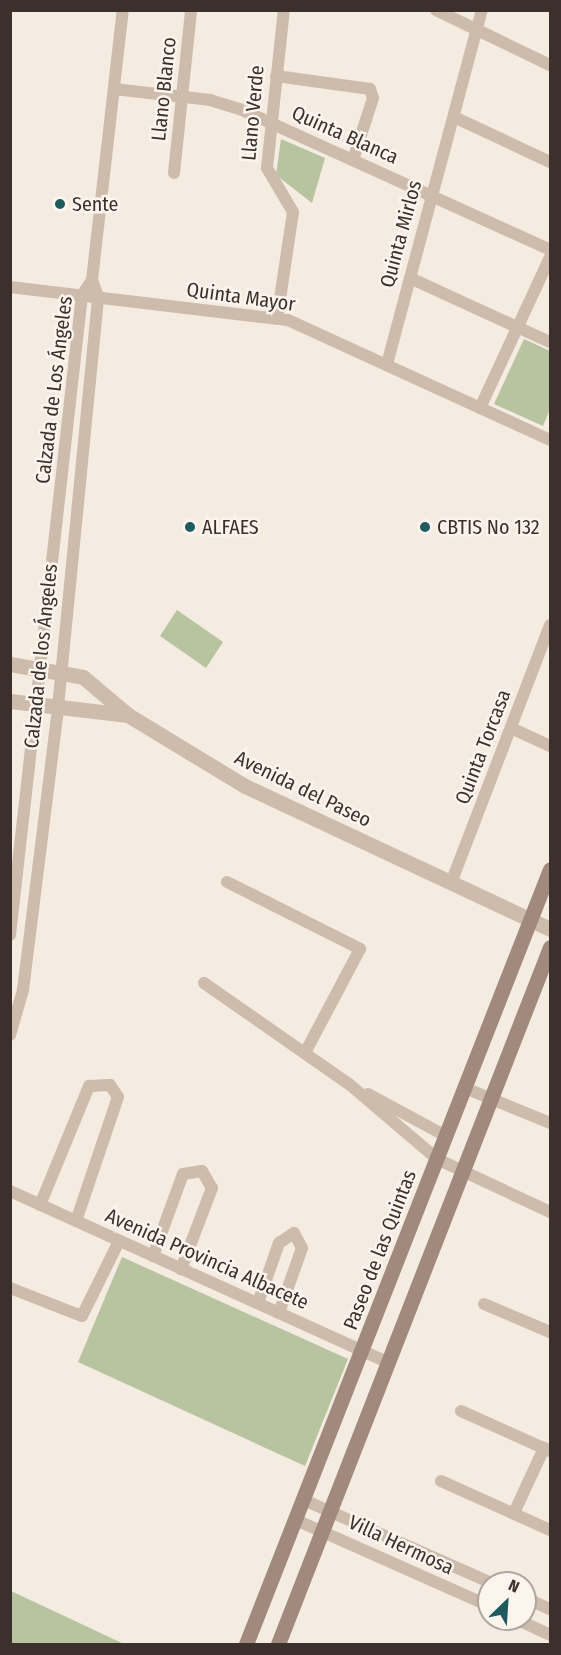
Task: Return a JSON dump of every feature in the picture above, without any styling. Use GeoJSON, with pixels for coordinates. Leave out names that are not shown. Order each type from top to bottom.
{"type":"FeatureCollection","features":[{"type":"Feature","properties":{"kind":"main road","name":"Paseo de las Quintas"},"geometry":{"type":"LineString","coordinates":[[246,1644],[363,1351],[550,869]]}},
{"type":"Feature","properties":{"kind":"main road"},"geometry":{"type":"LineString","coordinates":[[278,1644],[489,1097],[550,947]]}},
{"type":"Feature","properties":{"kind":"street","name":"Calzada de Los Ángeles"},"geometry":{"type":"LineString","coordinates":[[36,704],[82,295],[93,280],[123,10]]}},
{"type":"Feature","properties":{"kind":"street","name":"Llano Blanco"},"geometry":{"type":"LineString","coordinates":[[174,172],[191,10]]}},
{"type":"Feature","properties":{"kind":"street","name":"Llano Verde"},"geometry":{"type":"LineString","coordinates":[[277,319],[293,212],[268,174],[270,122],[284,10]]}},
{"type":"Feature","properties":{"kind":"street"},"geometry":{"type":"LineString","coordinates":[[436,10],[550,64]]}},
{"type":"Feature","properties":{"kind":"street","name":"Quinta Mirlos"},"geometry":{"type":"LineString","coordinates":[[387,364],[482,10]]}},
{"type":"Feature","properties":{"kind":"street"},"geometry":{"type":"LineString","coordinates":[[276,76],[370,89],[373,98],[353,160]]}},
{"type":"Feature","properties":{"kind":"street","name":"Quinta Blanca"},"geometry":{"type":"LineString","coordinates":[[114,89],[228,105],[550,250]]}},
{"type":"Feature","properties":{"kind":"street"},"geometry":{"type":"LineString","coordinates":[[454,117],[550,162]]}},
{"type":"Feature","properties":{"kind":"street"},"geometry":{"type":"LineString","coordinates":[[480,408],[550,257]]}},
{"type":"Feature","properties":{"kind":"street"},"geometry":{"type":"LineString","coordinates":[[410,278],[550,342]]}},
{"type":"Feature","properties":{"kind":"street","name":"Calzada de los Ángeles"},"geometry":{"type":"LineString","coordinates":[[10,1035],[23,990],[58,707],[98,297],[93,280]]}},
{"type":"Feature","properties":{"kind":"street","name":"Quinta Mayor"},"geometry":{"type":"LineString","coordinates":[[10,287],[277,319],[387,364],[548,439]]}},
{"type":"Feature","properties":{"kind":"street"},"geometry":{"type":"LineString","coordinates":[[548,439],[550,425]]}},
{"type":"Feature","properties":{"kind":"street","name":"Quinta Torcasa"},"geometry":{"type":"LineString","coordinates":[[451,883],[550,625]]}},
{"type":"Feature","properties":{"kind":"street"},"geometry":{"type":"LineString","coordinates":[[10,664],[61,669],[95,684],[128,715]]}},
{"type":"Feature","properties":{"kind":"street","name":"Avenida del Paseo"},"geometry":{"type":"LineString","coordinates":[[10,700],[128,715],[245,786],[550,929]]}},
{"type":"Feature","properties":{"kind":"street","name":"Calzada de los Ángeles"},"geometry":{"type":"LineString","coordinates":[[10,935],[36,704]]}},
{"type":"Feature","properties":{"kind":"street"},"geometry":{"type":"LineString","coordinates":[[511,728],[550,746]]}},
{"type":"Feature","properties":{"kind":"street"},"geometry":{"type":"LineString","coordinates":[[227,882],[360,949],[305,1053]]}},
{"type":"Feature","properties":{"kind":"street"},"geometry":{"type":"LineString","coordinates":[[204,983],[349,1084],[437,1159],[460,1173],[550,1212]]}},
{"type":"Feature","properties":{"kind":"street"},"geometry":{"type":"LineString","coordinates":[[349,1084],[446,1136]]}},
{"type":"Feature","properties":{"kind":"street"},"geometry":{"type":"LineString","coordinates":[[40,1205],[88,1086],[110,1085],[118,1097],[76,1221]]}},
{"type":"Feature","properties":{"kind":"street"},"geometry":{"type":"LineString","coordinates":[[465,1088],[550,1123]]}},
{"type":"Feature","properties":{"kind":"street"},"geometry":{"type":"LineString","coordinates":[[153,1256],[183,1174],[202,1171],[212,1188],[180,1269]]}},
{"type":"Feature","properties":{"kind":"street","name":"Avenida Provincia Albacete"},"geometry":{"type":"LineString","coordinates":[[10,1191],[387,1362]]}},
{"type":"Feature","properties":{"kind":"street"},"geometry":{"type":"LineString","coordinates":[[258,1304],[279,1243],[294,1233],[302,1248],[279,1313]]}},
{"type":"Feature","properties":{"kind":"street"},"geometry":{"type":"LineString","coordinates":[[10,1288],[82,1316],[119,1240]]}},
{"type":"Feature","properties":{"kind":"street"},"geometry":{"type":"LineString","coordinates":[[484,1304],[550,1332]]}},
{"type":"Feature","properties":{"kind":"street"},"geometry":{"type":"LineString","coordinates":[[461,1411],[547,1449],[514,1513]]}},
{"type":"Feature","properties":{"kind":"street"},"geometry":{"type":"LineString","coordinates":[[441,1481],[550,1530]]}},
{"type":"Feature","properties":{"kind":"street","name":"Villa Hermosa"},"geometry":{"type":"LineString","coordinates":[[304,1500],[477,1577]]}},
{"type":"Feature","properties":{"kind":"street","name":"Villa Hermosa"},"geometry":{"type":"LineString","coordinates":[[296,1520],[477,1601]]}},
{"type":"Feature","properties":{"kind":"green space"},"geometry":{"type":"Polygon","coordinates":[[[281,139],[325,158],[312,203],[276,175],[281,139]]]}},
{"type":"Feature","properties":{"kind":"green space"},"geometry":{"type":"Polygon","coordinates":[[[524,339],[550,351],[550,409],[543,426],[494,404],[524,339]]]}},
{"type":"Feature","properties":{"kind":"green space"},"geometry":{"type":"Polygon","coordinates":[[[177,610],[223,642],[206,668],[160,636],[177,610]]]}},
{"type":"Feature","properties":{"kind":"green space"},"geometry":{"type":"Polygon","coordinates":[[[122,1257],[348,1359],[305,1466],[78,1362],[122,1257]]]}},
{"type":"Feature","properties":{"kind":"green space"},"geometry":{"type":"Polygon","coordinates":[[[11,1591],[124,1644],[11,1644],[11,1591]]]}},
{"type":"Feature","properties":{"kind":"place","name":"Sente"},"geometry":{"type":"Point","coordinates":[60,204]}},
{"type":"Feature","properties":{"kind":"place","name":"ALFAES"},"geometry":{"type":"Point","coordinates":[190,527]}},
{"type":"Feature","properties":{"kind":"place","name":"CBTIS No 132"},"geometry":{"type":"Point","coordinates":[425,527]}}]}
